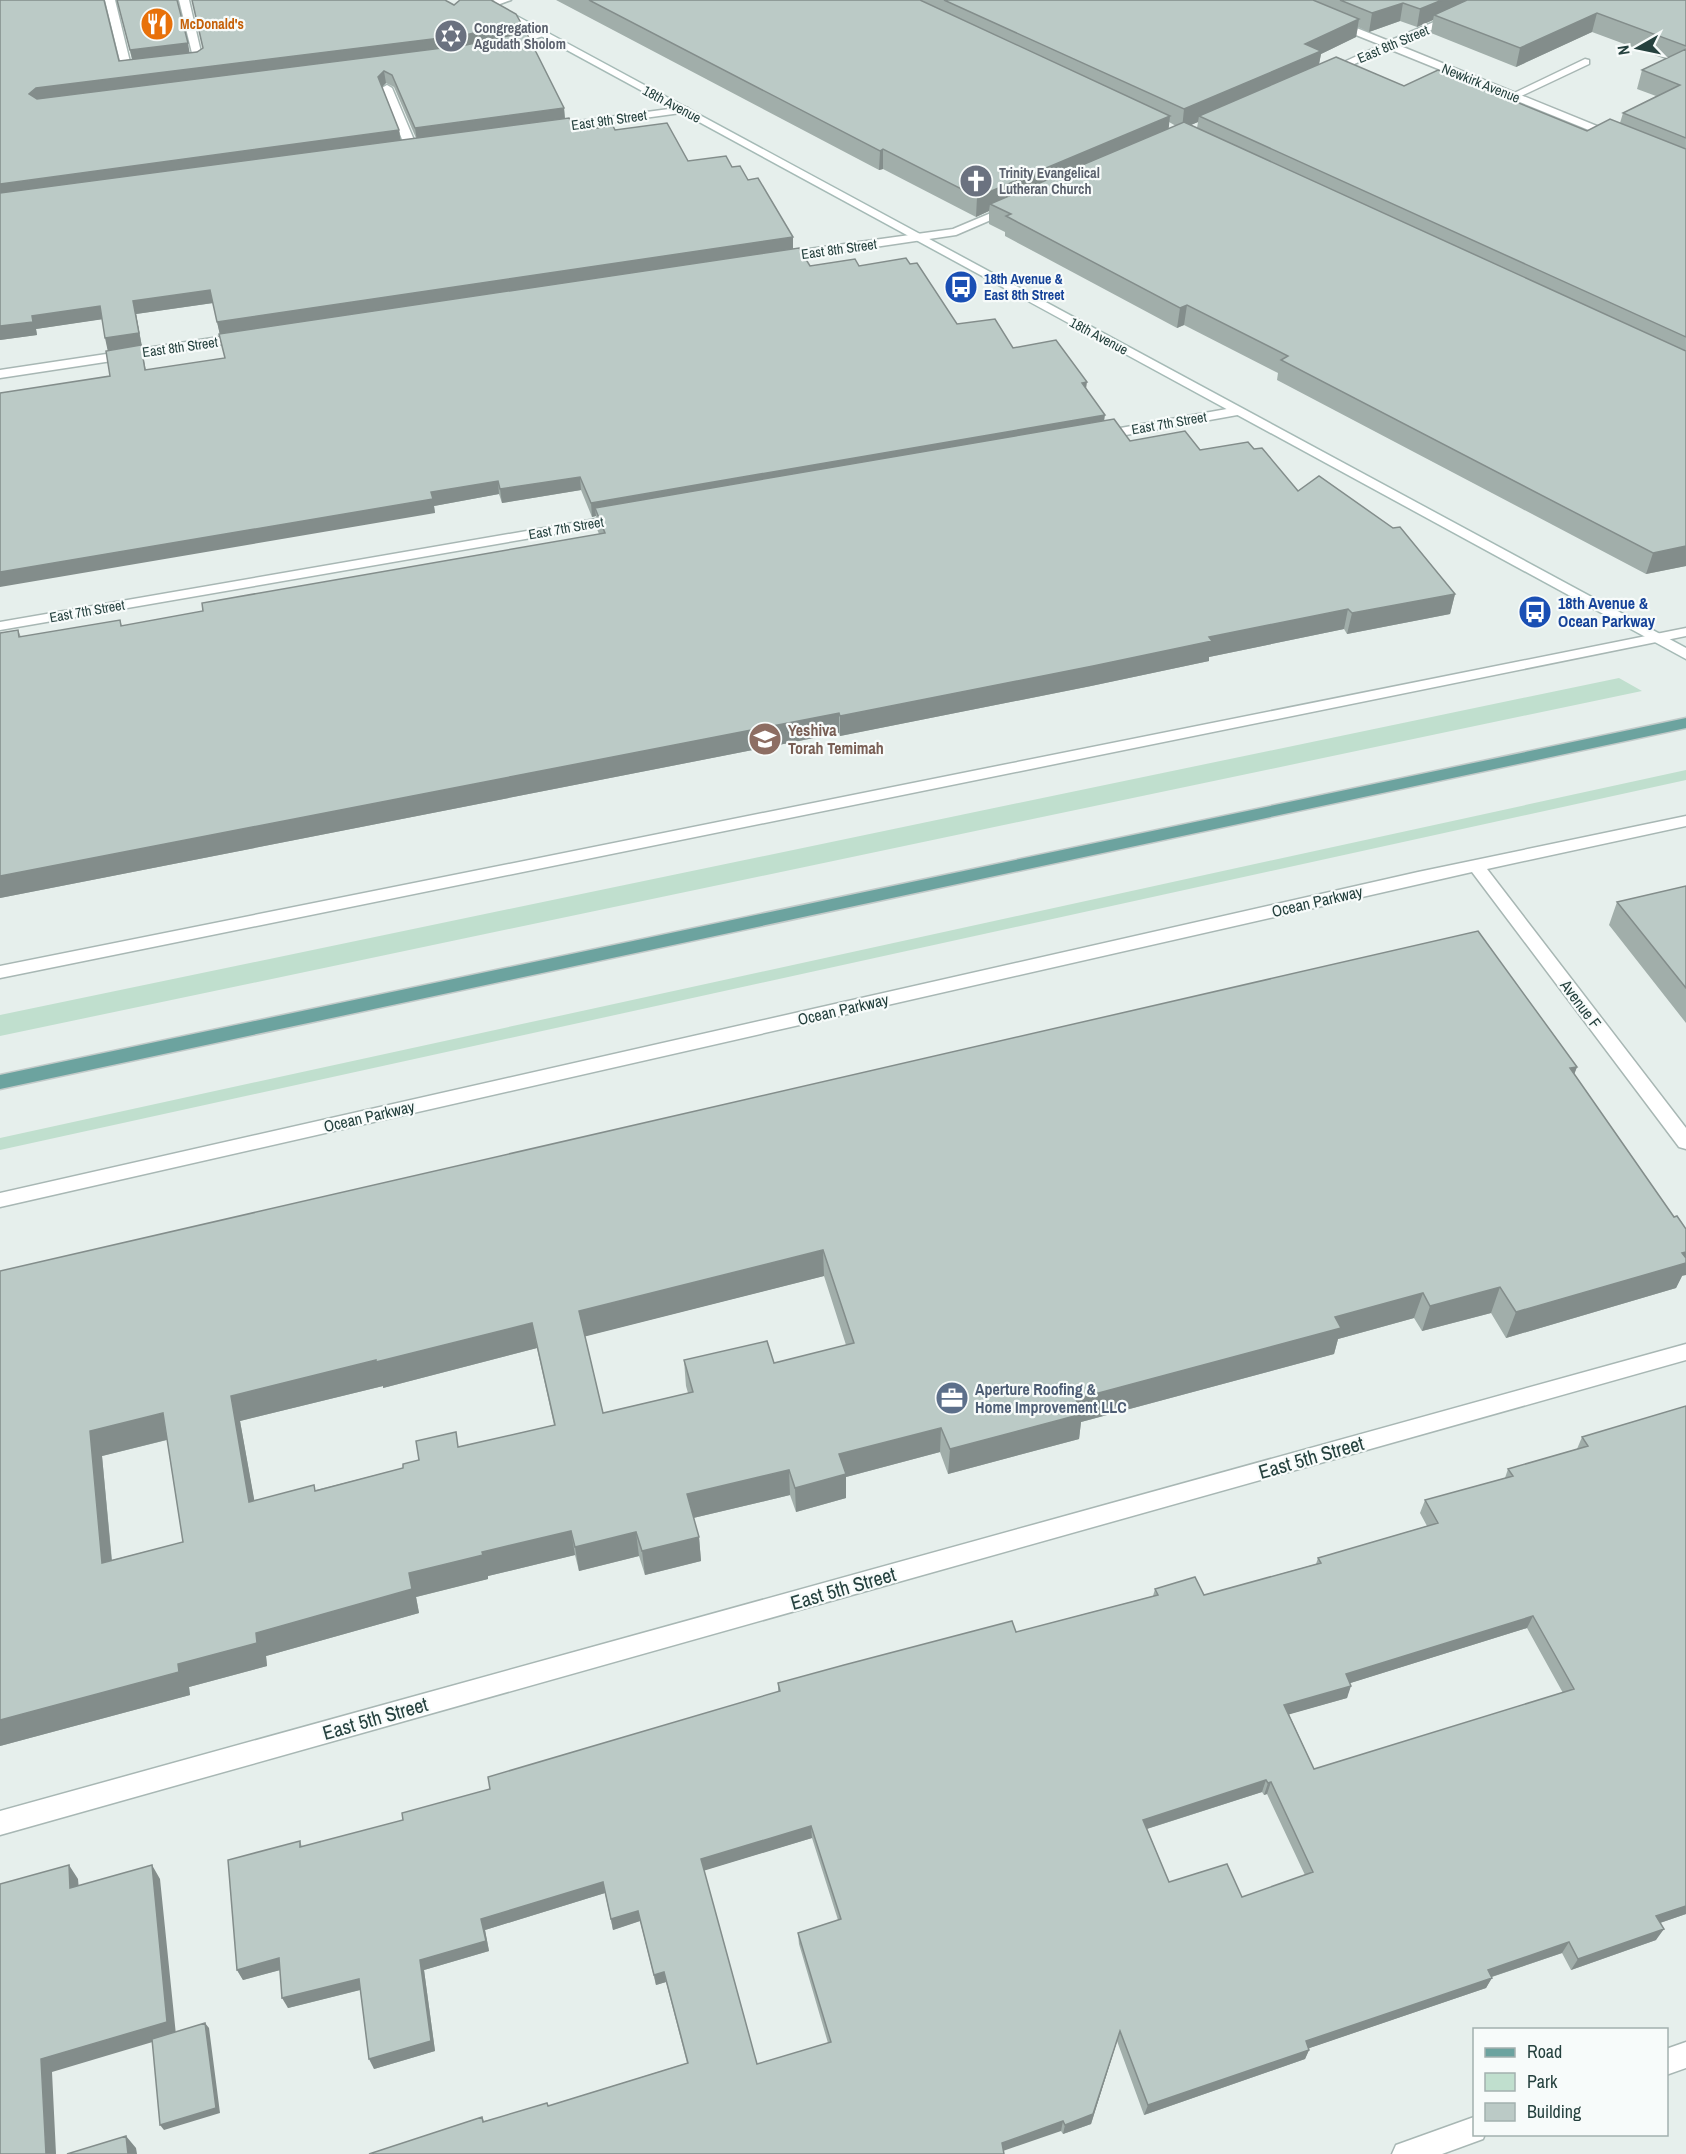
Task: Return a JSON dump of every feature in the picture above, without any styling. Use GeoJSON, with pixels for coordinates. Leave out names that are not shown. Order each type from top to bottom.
{"type":"FeatureCollection","features":[{"type":"Feature","properties":{"kind":"main road"},"geometry":{"type":"LineString","coordinates":[[0,1082],[1686,723]]}},
{"type":"Feature","properties":{"kind":"street"},"geometry":{"type":"LineString","coordinates":[[110,0],[127,69],[148,67]]}},
{"type":"Feature","properties":{"kind":"street"},"geometry":{"type":"LineString","coordinates":[[168,64],[199,59],[184,0]]}},
{"type":"Feature","properties":{"kind":"street"},"geometry":{"type":"LineString","coordinates":[[485,3],[506,0]]}},
{"type":"Feature","properties":{"kind":"street","name":"East 8th Street"},"geometry":{"type":"LineString","coordinates":[[1316,76],[1494,0]]}},
{"type":"Feature","properties":{"kind":"street","name":"18th Avenue"},"geometry":{"type":"LineString","coordinates":[[485,3],[1686,654]]}},
{"type":"Feature","properties":{"kind":"street","name":"Newkirk Avenue"},"geometry":{"type":"LineString","coordinates":[[1328,21],[1621,140]]}},
{"type":"Feature","properties":{"kind":"street"},"geometry":{"type":"LineString","coordinates":[[490,48],[542,33]]}},
{"type":"Feature","properties":{"kind":"street"},"geometry":{"type":"LineString","coordinates":[[1513,96],[1585,62]]}},
{"type":"Feature","properties":{"kind":"street"},"geometry":{"type":"LineString","coordinates":[[387,88],[411,147]]}},
{"type":"Feature","properties":{"kind":"street","name":"East 9th Street"},"geometry":{"type":"LineString","coordinates":[[539,129],[684,110]]}},
{"type":"Feature","properties":{"kind":"street","name":"East 8th Street"},"geometry":{"type":"LineString","coordinates":[[768,259],[956,232],[1022,203]]}},
{"type":"Feature","properties":{"kind":"street","name":"East 8th Street"},"geometry":{"type":"LineString","coordinates":[[0,374],[260,335]]}},
{"type":"Feature","properties":{"kind":"street","name":"East 7th Street"},"geometry":{"type":"LineString","coordinates":[[1081,439],[1238,411]]}},
{"type":"Feature","properties":{"kind":"street","name":"East 7th Street"},"geometry":{"type":"LineString","coordinates":[[0,626],[634,516]]}},
{"type":"Feature","properties":{"kind":"street"},"geometry":{"type":"LineString","coordinates":[[0,972],[1686,632]]}},
{"type":"Feature","properties":{"kind":"street","name":"Ocean Parkway"},"geometry":{"type":"LineString","coordinates":[[0,1200],[1476,866],[1686,821]]}},
{"type":"Feature","properties":{"kind":"street","name":"Avenue F"},"geometry":{"type":"LineString","coordinates":[[1476,866],[1686,1142]]}},
{"type":"Feature","properties":{"kind":"street","name":"East 5th Street"},"geometry":{"type":"LineString","coordinates":[[0,1823],[1686,1352]]}},
{"type":"Feature","properties":{"kind":"street"},"geometry":{"type":"LineString","coordinates":[[1668,2061],[1686,2055]]}},
{"type":"Feature","properties":{"kind":"street"},"geometry":{"type":"LineString","coordinates":[[1405,2154],[1473,2130]]}},
{"type":"Feature","properties":{"kind":"green space"},"geometry":{"type":"Polygon","coordinates":[[[1619,678],[1642,691],[0,1036],[0,1015],[1619,678]]]}},
{"type":"Feature","properties":{"kind":"green space"},"geometry":{"type":"Polygon","coordinates":[[[1686,770],[1686,780],[0,1150],[0,1138],[1686,770]]]}},
{"type":"Feature","properties":{"kind":"building"},"geometry":{"type":"Polygon","coordinates":[[[0,0],[104,0],[119,61],[197,52],[203,48],[192,0],[445,0],[454,5],[460,0],[491,0],[516,14],[521,23],[465,35],[36,88],[29,94],[37,99],[466,45],[526,32],[564,108],[415,128],[392,75],[384,71],[378,77],[399,130],[0,184],[0,0]]]}},
{"type":"Feature","properties":{"kind":"building"},"geometry":{"type":"Polygon","coordinates":[[[117,0],[177,0],[188,43],[130,50],[117,0]]]}},
{"type":"Feature","properties":{"kind":"building"},"geometry":{"type":"Polygon","coordinates":[[[589,0],[920,0],[1170,116],[977,197],[883,149],[880,151],[589,0]]]}},
{"type":"Feature","properties":{"kind":"building"},"geometry":{"type":"Polygon","coordinates":[[[944,0],[1313,0],[1359,19],[1305,44],[1321,51],[1184,109],[944,0]]]}},
{"type":"Feature","properties":{"kind":"building"},"geometry":{"type":"Polygon","coordinates":[[[1340,0],[1442,0],[1420,9],[1403,3],[1372,13],[1340,0]]]}},
{"type":"Feature","properties":{"kind":"building"},"geometry":{"type":"Polygon","coordinates":[[[1467,0],[1686,0],[1686,46],[1597,13],[1520,48],[1434,15],[1467,0]]]}},
{"type":"Feature","properties":{"kind":"building"},"geometry":{"type":"Polygon","coordinates":[[[1686,49],[1686,138],[1623,113],[1680,85],[1642,70],[1686,49]]]}},
{"type":"Feature","properties":{"kind":"building"},"geometry":{"type":"Polygon","coordinates":[[[1336,57],[1404,86],[1438,70],[1587,131],[1610,119],[1686,149],[1686,337],[1199,116],[1336,57]]]}},
{"type":"Feature","properties":{"kind":"building"},"geometry":{"type":"Polygon","coordinates":[[[569,118],[575,131],[613,126],[615,130],[667,123],[688,161],[726,156],[732,167],[740,166],[748,180],[758,178],[793,237],[217,322],[210,290],[133,301],[139,333],[105,338],[100,306],[32,316],[33,322],[0,326],[0,193],[569,118]]]}},
{"type":"Feature","properties":{"kind":"building"},"geometry":{"type":"Polygon","coordinates":[[[1184,122],[1686,351],[1686,546],[1653,553],[1281,360],[1288,356],[1187,305],[1180,308],[1006,216],[1011,214],[990,204],[1184,122]]]}},
{"type":"Feature","properties":{"kind":"building"},"geometry":{"type":"Polygon","coordinates":[[[799,248],[810,266],[855,259],[859,266],[906,258],[910,264],[917,263],[957,324],[995,319],[1013,348],[1056,340],[1087,382],[1082,383],[1105,415],[591,503],[580,477],[500,489],[498,481],[431,492],[433,499],[0,572],[0,393],[110,376],[106,351],[141,345],[145,370],[225,358],[219,334],[799,248]]]}},
{"type":"Feature","properties":{"kind":"building"},"geometry":{"type":"Polygon","coordinates":[[[1114,419],[1130,441],[1185,431],[1200,450],[1248,442],[1254,449],[1262,448],[1298,491],[1319,476],[1393,528],[1400,527],[1455,594],[1352,613],[1348,609],[1209,637],[1212,641],[1093,666],[0,876],[0,633],[18,630],[19,637],[120,620],[121,626],[203,611],[202,603],[605,533],[595,508],[1114,419]]]}},
{"type":"Feature","properties":{"kind":"building"},"geometry":{"type":"Polygon","coordinates":[[[1686,886],[1686,988],[1617,902],[1686,886]]]}},
{"type":"Feature","properties":{"kind":"building"},"geometry":{"type":"Polygon","coordinates":[[[1478,931],[1577,1067],[1570,1068],[1674,1217],[1677,1216],[1686,1229],[1686,1252],[1682,1253],[1686,1258],[1686,1263],[1516,1312],[1500,1287],[1430,1306],[1423,1293],[1335,1317],[1341,1328],[1076,1399],[1082,1414],[950,1449],[941,1428],[839,1454],[846,1474],[795,1488],[789,1470],[687,1494],[699,1537],[642,1551],[636,1532],[575,1547],[571,1531],[482,1552],[483,1555],[409,1573],[412,1589],[256,1633],[257,1643],[178,1664],[179,1672],[0,1720],[0,1271],[1478,931]],[[823,1250],[579,1311],[603,1413],[693,1392],[684,1360],[767,1341],[774,1363],[854,1343],[823,1250]],[[532,1323],[376,1362],[376,1360],[231,1396],[249,1502],[314,1485],[315,1491],[403,1468],[403,1464],[419,1460],[416,1441],[456,1432],[458,1447],[555,1425],[532,1323]],[[163,1413],[90,1431],[102,1563],[183,1542],[163,1413]]]}},
{"type":"Feature","properties":{"kind":"building"},"geometry":{"type":"Polygon","coordinates":[[[1686,1406],[1686,1906],[1656,1916],[1664,1929],[1578,1959],[1569,1942],[1488,1970],[1492,1978],[1306,2041],[1309,2050],[1148,2105],[1120,2031],[1093,2114],[1065,2125],[1063,2121],[1002,2143],[1004,2154],[369,2154],[482,2117],[483,2122],[547,2103],[548,2106],[688,2063],[664,1972],[654,1975],[638,1911],[611,1919],[603,1882],[481,1919],[486,1941],[420,1960],[431,2041],[369,2059],[359,1979],[282,1998],[279,1958],[237,1970],[228,1860],[300,1841],[300,1847],[403,1820],[402,1813],[490,1789],[488,1777],[780,1691],[778,1683],[844,1665],[1012,1621],[1016,1632],[1158,1595],[1155,1589],[1195,1577],[1204,1595],[1321,1563],[1318,1558],[1438,1523],[1425,1500],[1513,1476],[1508,1469],[1588,1446],[1582,1437],[1686,1406]],[[1533,1616],[1346,1674],[1351,1686],[1284,1705],[1314,1769],[1574,1689],[1533,1616]],[[1266,1780],[1143,1820],[1169,1882],[1227,1864],[1242,1897],[1313,1872],[1271,1782],[1268,1783],[1266,1780]],[[811,1826],[701,1859],[757,2064],[831,2042],[798,1933],[841,1919],[811,1826]]]}},
{"type":"Feature","properties":{"kind":"building"},"geometry":{"type":"Polygon","coordinates":[[[69,1865],[70,1888],[152,1865],[167,2022],[41,2059],[46,2154],[0,2154],[0,1884],[69,1865]]]}},
{"type":"Feature","properties":{"kind":"building"},"geometry":{"type":"Polygon","coordinates":[[[205,2023],[216,2108],[160,2125],[152,2039],[205,2023]]]}},
{"type":"Feature","properties":{"kind":"building"},"geometry":{"type":"Polygon","coordinates":[[[126,2136],[128,2154],[67,2154],[126,2136]]]}},
{"type":"Feature","properties":{"kind":"place","name":"McDonald's"},"geometry":{"type":"Point","coordinates":[157,24]}},
{"type":"Feature","properties":{"kind":"place","name":"Congregation Agudath Sholom"},"geometry":{"type":"Point","coordinates":[451,36]}},
{"type":"Feature","properties":{"kind":"place","name":"Trinity Evangelical Lutheran Church"},"geometry":{"type":"Point","coordinates":[976,181]}},
{"type":"Feature","properties":{"kind":"place","name":"18th Avenue & East 8th Street"},"geometry":{"type":"Point","coordinates":[961,287]}},
{"type":"Feature","properties":{"kind":"place","name":"18th Avenue & Ocean Parkway"},"geometry":{"type":"Point","coordinates":[1535,612]}},
{"type":"Feature","properties":{"kind":"place","name":"Yeshiva Torah Temimah"},"geometry":{"type":"Point","coordinates":[765,739]}},
{"type":"Feature","properties":{"kind":"place","name":"Aperture Roofing & Home Improvement LLC"},"geometry":{"type":"Point","coordinates":[952,1398]}}]}
